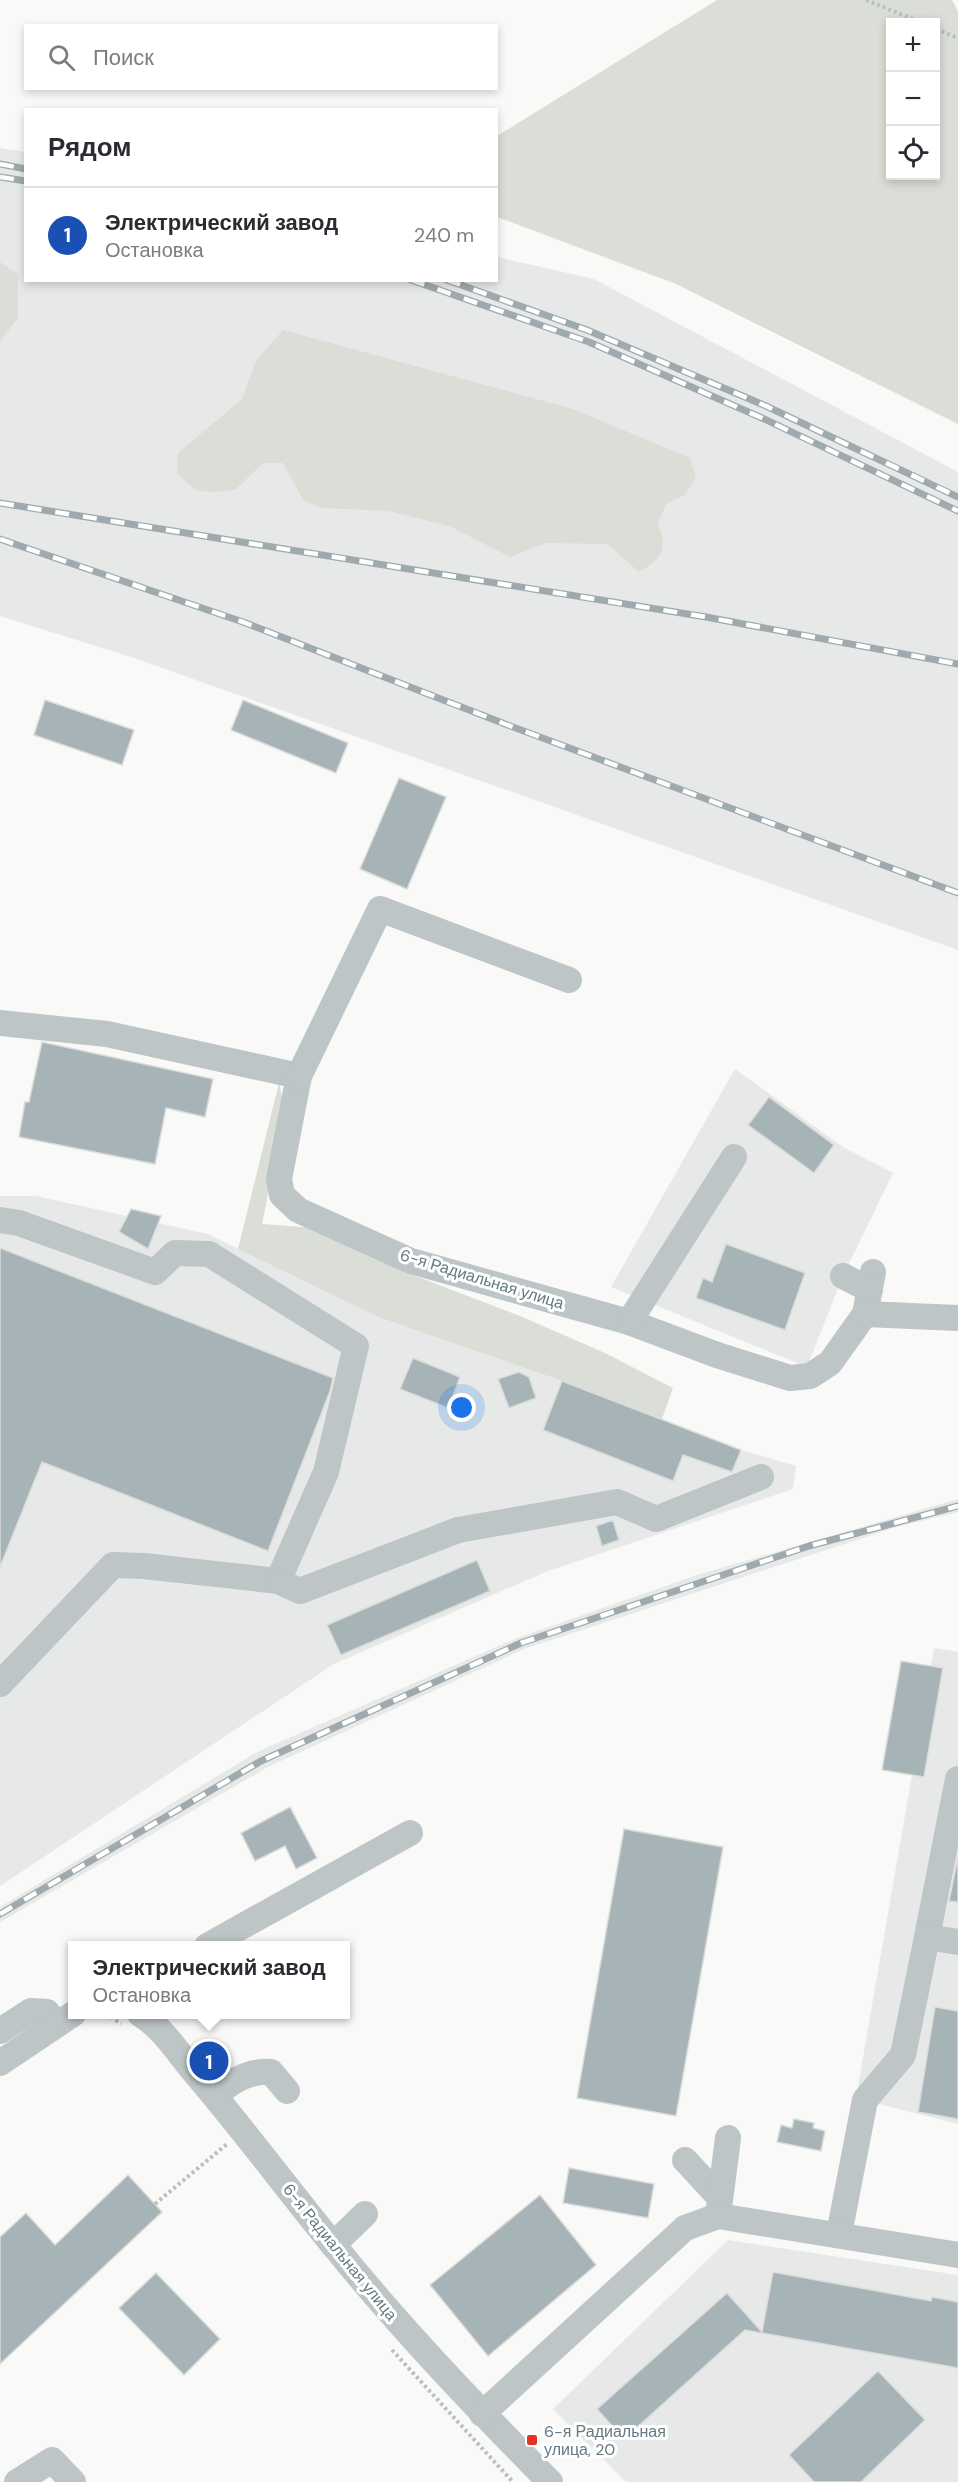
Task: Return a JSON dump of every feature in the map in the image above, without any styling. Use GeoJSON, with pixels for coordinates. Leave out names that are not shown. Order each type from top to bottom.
{"type":"FeatureCollection","features":[{"type":"Feature","properties":{"kind":"street","name":"6-я Радиальная улица"},"geometry":{"type":"LineString","coordinates":[[569,980],[380,909],[299,1076],[279,1179],[282,1195],[298,1210],[411,1261],[629,1322],[717,1355],[790,1378],[810,1376],[830,1363],[869,1292]]}},
{"type":"Feature","properties":{"kind":"street"},"geometry":{"type":"LineString","coordinates":[[0,1023],[107,1034],[299,1076]]}},
{"type":"Feature","properties":{"kind":"street"},"geometry":{"type":"LineString","coordinates":[[629,1322],[640,1300],[734,1157]]}},
{"type":"Feature","properties":{"kind":"street"},"geometry":{"type":"LineString","coordinates":[[0,1220],[19,1223],[155,1272],[175,1253],[209,1254],[356,1346],[326,1472],[278,1581]]}},
{"type":"Feature","properties":{"kind":"street"},"geometry":{"type":"LineString","coordinates":[[843,1276],[869,1292],[958,1318]]}},
{"type":"Feature","properties":{"kind":"street"},"geometry":{"type":"LineString","coordinates":[[0,1684],[113,1565],[144,1566],[278,1581],[300,1591],[458,1530],[617,1502],[656,1519],[761,1477]]}},
{"type":"Feature","properties":{"kind":"street"},"geometry":{"type":"LineString","coordinates":[[839,2234],[865,2100],[903,2055],[956,1804],[958,1779]]}},
{"type":"Feature","properties":{"kind":"street"},"geometry":{"type":"LineString","coordinates":[[216,1941],[410,1833]]}},
{"type":"Feature","properties":{"kind":"street"},"geometry":{"type":"LineString","coordinates":[[927,1937],[958,1942]]}},
{"type":"Feature","properties":{"kind":"street"},"geometry":{"type":"LineString","coordinates":[[0,2031],[31,2011],[47,2012],[71,2020]]}},
{"type":"Feature","properties":{"kind":"street"},"geometry":{"type":"LineString","coordinates":[[0,2063],[71,2020]]}},
{"type":"Feature","properties":{"kind":"street","name":"6-я Радиальная улица"},"geometry":{"type":"LineString","coordinates":[[134,2022],[148,2020],[165,2037],[410,2337],[550,2482]]}},
{"type":"Feature","properties":{"kind":"street"},"geometry":{"type":"LineString","coordinates":[[215,2096],[230,2083],[260,2071],[271,2072],[287,2091]]}},
{"type":"Feature","properties":{"kind":"street"},"geometry":{"type":"LineString","coordinates":[[719,2207],[728,2138]]}},
{"type":"Feature","properties":{"kind":"street"},"geometry":{"type":"LineString","coordinates":[[685,2160],[719,2207],[839,2234],[958,2255]]}},
{"type":"Feature","properties":{"kind":"street"},"geometry":{"type":"LineString","coordinates":[[482,2414],[686,2228],[719,2207]]}},
{"type":"Feature","properties":{"kind":"street"},"geometry":{"type":"LineString","coordinates":[[333,2245],[365,2214]]}},
{"type":"Feature","properties":{"kind":"street"},"geometry":{"type":"LineString","coordinates":[[17,2482],[51,2460],[73,2482]]}},
{"type":"Feature","properties":{"kind":"path"},"geometry":{"type":"LineString","coordinates":[[866,0],[910,18]]}},
{"type":"Feature","properties":{"kind":"path"},"geometry":{"type":"LineString","coordinates":[[940,31],[958,38]]}},
{"type":"Feature","properties":{"kind":"path"},"geometry":{"type":"LineString","coordinates":[[220,2135],[234,2153]]}},
{"type":"Feature","properties":{"kind":"path"},"geometry":{"type":"LineString","coordinates":[[154,2204],[227,2144]]}},
{"type":"Feature","properties":{"kind":"path"},"geometry":{"type":"LineString","coordinates":[[388,2346],[513,2482]]}},
{"type":"Feature","properties":{"kind":"shaded area"},"geometry":{"type":"Polygon","coordinates":[[[717,0],[952,0],[958,11],[958,424],[676,284],[498,217],[498,135],[717,0]]]}},
{"type":"Feature","properties":{"kind":"shaded area"},"geometry":{"type":"Polygon","coordinates":[[[0,148],[24,152],[24,282],[498,282],[498,257],[594,279],[958,472],[958,950],[131,657],[0,616],[0,148]]]}},
{"type":"Feature","properties":{"kind":"shaded area"},"geometry":{"type":"Polygon","coordinates":[[[0,262],[18,275],[18,318],[0,341],[0,262]]]}},
{"type":"Feature","properties":{"kind":"shaded area"},"geometry":{"type":"Polygon","coordinates":[[[283,330],[573,409],[690,458],[696,478],[685,495],[666,504],[658,523],[663,546],[661,552],[654,562],[639,572],[607,544],[546,543],[510,557],[449,526],[388,511],[322,508],[303,500],[283,463],[263,463],[236,489],[217,492],[197,491],[177,474],[178,453],[242,399],[256,361],[283,330]]]}},
{"type":"Feature","properties":{"kind":"shaded area"},"geometry":{"type":"Polygon","coordinates":[[[735,1069],[843,1147],[893,1173],[843,1276],[807,1367],[611,1287],[735,1069]]]}},
{"type":"Feature","properties":{"kind":"shaded area"},"geometry":{"type":"Polygon","coordinates":[[[279,1083],[285,1110],[262,1224],[315,1228],[400,1270],[520,1316],[605,1353],[673,1388],[662,1419],[562,1381],[378,1317],[238,1249],[279,1083]]]}},
{"type":"Feature","properties":{"kind":"shaded area"},"geometry":{"type":"Polygon","coordinates":[[[0,1196],[36,1196],[208,1234],[378,1317],[562,1381],[741,1450],[796,1466],[793,1489],[548,1571],[334,1664],[0,1886],[0,1196]]]}},
{"type":"Feature","properties":{"kind":"shaded area"},"geometry":{"type":"Polygon","coordinates":[[[958,1499],[958,1512],[893,1528],[524,1649],[268,1767],[0,1922],[0,1907],[257,1752],[517,1638],[700,1574],[958,1499]]]}},
{"type":"Feature","properties":{"kind":"shaded area"},"geometry":{"type":"Polygon","coordinates":[[[934,1648],[958,1652],[958,2124],[856,2098],[934,1648]]]}},
{"type":"Feature","properties":{"kind":"shaded area"},"geometry":{"type":"Polygon","coordinates":[[[728,2240],[958,2275],[958,2482],[626,2482],[553,2409],[728,2240]]]}},
{"type":"Feature","properties":{"kind":"building"},"geometry":{"type":"Polygon","coordinates":[[[45,700],[134,730],[122,765],[34,735],[45,700]]]}},
{"type":"Feature","properties":{"kind":"building"},"geometry":{"type":"Polygon","coordinates":[[[243,700],[348,743],[336,773],[231,730],[243,700]]]}},
{"type":"Feature","properties":{"kind":"building"},"geometry":{"type":"Polygon","coordinates":[[[399,778],[446,797],[407,889],[360,869],[399,778]]]}},
{"type":"Feature","properties":{"kind":"building"},"geometry":{"type":"Polygon","coordinates":[[[42,1042],[213,1079],[205,1117],[166,1108],[155,1164],[19,1137],[25,1102],[29,1102],[42,1042]]]}},
{"type":"Feature","properties":{"kind":"building"},"geometry":{"type":"Polygon","coordinates":[[[769,1097],[834,1145],[814,1173],[748,1125],[769,1097]]]}},
{"type":"Feature","properties":{"kind":"building"},"geometry":{"type":"Polygon","coordinates":[[[131,1209],[161,1216],[148,1249],[119,1232],[131,1209]]]}},
{"type":"Feature","properties":{"kind":"building"},"geometry":{"type":"Polygon","coordinates":[[[726,1244],[805,1273],[785,1330],[696,1298],[703,1278],[712,1282],[726,1244]]]}},
{"type":"Feature","properties":{"kind":"building"},"geometry":{"type":"Polygon","coordinates":[[[0,1248],[333,1378],[268,1551],[42,1462],[0,1567],[0,1248]]]}},
{"type":"Feature","properties":{"kind":"building"},"geometry":{"type":"Polygon","coordinates":[[[413,1358],[460,1377],[448,1408],[400,1389],[413,1358]]]}},
{"type":"Feature","properties":{"kind":"building"},"geometry":{"type":"Polygon","coordinates":[[[519,1372],[529,1377],[536,1398],[509,1408],[498,1379],[519,1372]]]}},
{"type":"Feature","properties":{"kind":"building"},"geometry":{"type":"Polygon","coordinates":[[[562,1381],[741,1450],[732,1472],[683,1455],[673,1481],[543,1430],[562,1381]]]}},
{"type":"Feature","properties":{"kind":"building"},"geometry":{"type":"Polygon","coordinates":[[[613,1520],[619,1540],[602,1546],[596,1526],[613,1520]]]}},
{"type":"Feature","properties":{"kind":"building"},"geometry":{"type":"Polygon","coordinates":[[[477,1560],[490,1591],[341,1655],[327,1625],[477,1560]]]}},
{"type":"Feature","properties":{"kind":"building"},"geometry":{"type":"Polygon","coordinates":[[[901,1661],[943,1668],[924,1777],[882,1770],[901,1661]]]}},
{"type":"Feature","properties":{"kind":"building"},"geometry":{"type":"Polygon","coordinates":[[[290,1807],[317,1858],[296,1869],[285,1846],[255,1861],[241,1833],[290,1807]]]}},
{"type":"Feature","properties":{"kind":"building"},"geometry":{"type":"Polygon","coordinates":[[[624,1829],[723,1847],[676,2116],[577,2098],[624,1829]]]}},
{"type":"Feature","properties":{"kind":"building"},"geometry":{"type":"Polygon","coordinates":[[[958,1857],[958,1902],[949,1901],[958,1857]]]}},
{"type":"Feature","properties":{"kind":"building"},"geometry":{"type":"Polygon","coordinates":[[[935,2007],[958,2011],[958,2119],[918,2112],[935,2007]]]}},
{"type":"Feature","properties":{"kind":"building"},"geometry":{"type":"Polygon","coordinates":[[[794,2119],[814,2123],[813,2128],[825,2131],[821,2151],[777,2142],[781,2125],[792,2128],[794,2119]]]}},
{"type":"Feature","properties":{"kind":"building"},"geometry":{"type":"Polygon","coordinates":[[[569,2168],[654,2184],[648,2218],[563,2203],[569,2168]]]}},
{"type":"Feature","properties":{"kind":"building"},"geometry":{"type":"Polygon","coordinates":[[[128,2175],[162,2212],[0,2364],[0,2237],[26,2213],[55,2245],[128,2175]]]}},
{"type":"Feature","properties":{"kind":"building"},"geometry":{"type":"Polygon","coordinates":[[[540,2195],[596,2265],[488,2356],[430,2285],[540,2195]]]}},
{"type":"Feature","properties":{"kind":"building"},"geometry":{"type":"Polygon","coordinates":[[[773,2272],[931,2301],[932,2297],[958,2302],[958,2368],[745,2330],[624,2439],[597,2409],[727,2293],[762,2332],[773,2272]]]}},
{"type":"Feature","properties":{"kind":"building"},"geometry":{"type":"Polygon","coordinates":[[[156,2273],[220,2339],[184,2375],[119,2308],[156,2273]]]}},
{"type":"Feature","properties":{"kind":"building"},"geometry":{"type":"Polygon","coordinates":[[[878,2371],[925,2420],[861,2482],[814,2482],[789,2455],[878,2371]]]}},
{"type":"Feature","properties":{"kind":"railway"},"geometry":{"type":"LineString","coordinates":[[0,164],[24,169]]}},
{"type":"Feature","properties":{"kind":"railway"},"geometry":{"type":"LineString","coordinates":[[0,177],[24,181]]}},
{"type":"Feature","properties":{"kind":"railway"},"geometry":{"type":"LineString","coordinates":[[417,282],[589,342],[762,418],[958,511]]}},
{"type":"Feature","properties":{"kind":"railway"},"geometry":{"type":"LineString","coordinates":[[453,282],[587,330],[766,406],[958,497]]}},
{"type":"Feature","properties":{"kind":"railway"},"geometry":{"type":"LineString","coordinates":[[0,503],[706,617],[958,664]]}},
{"type":"Feature","properties":{"kind":"railway"},"geometry":{"type":"LineString","coordinates":[[0,539],[243,622],[505,724],[958,893]]}},
{"type":"Feature","properties":{"kind":"railway"},"geometry":{"type":"LineString","coordinates":[[0,1914],[261,1761],[521,1643],[809,1546],[958,1506]]}},
{"type":"Feature","properties":{"kind":"place","name":"Электрический завод"},"geometry":{"type":"Point","coordinates":[209,2061]}},
{"type":"Feature","properties":{"kind":"place","name":"6-я Радиальная улица, 20"},"geometry":{"type":"Point","coordinates":[532,2440]}}]}
